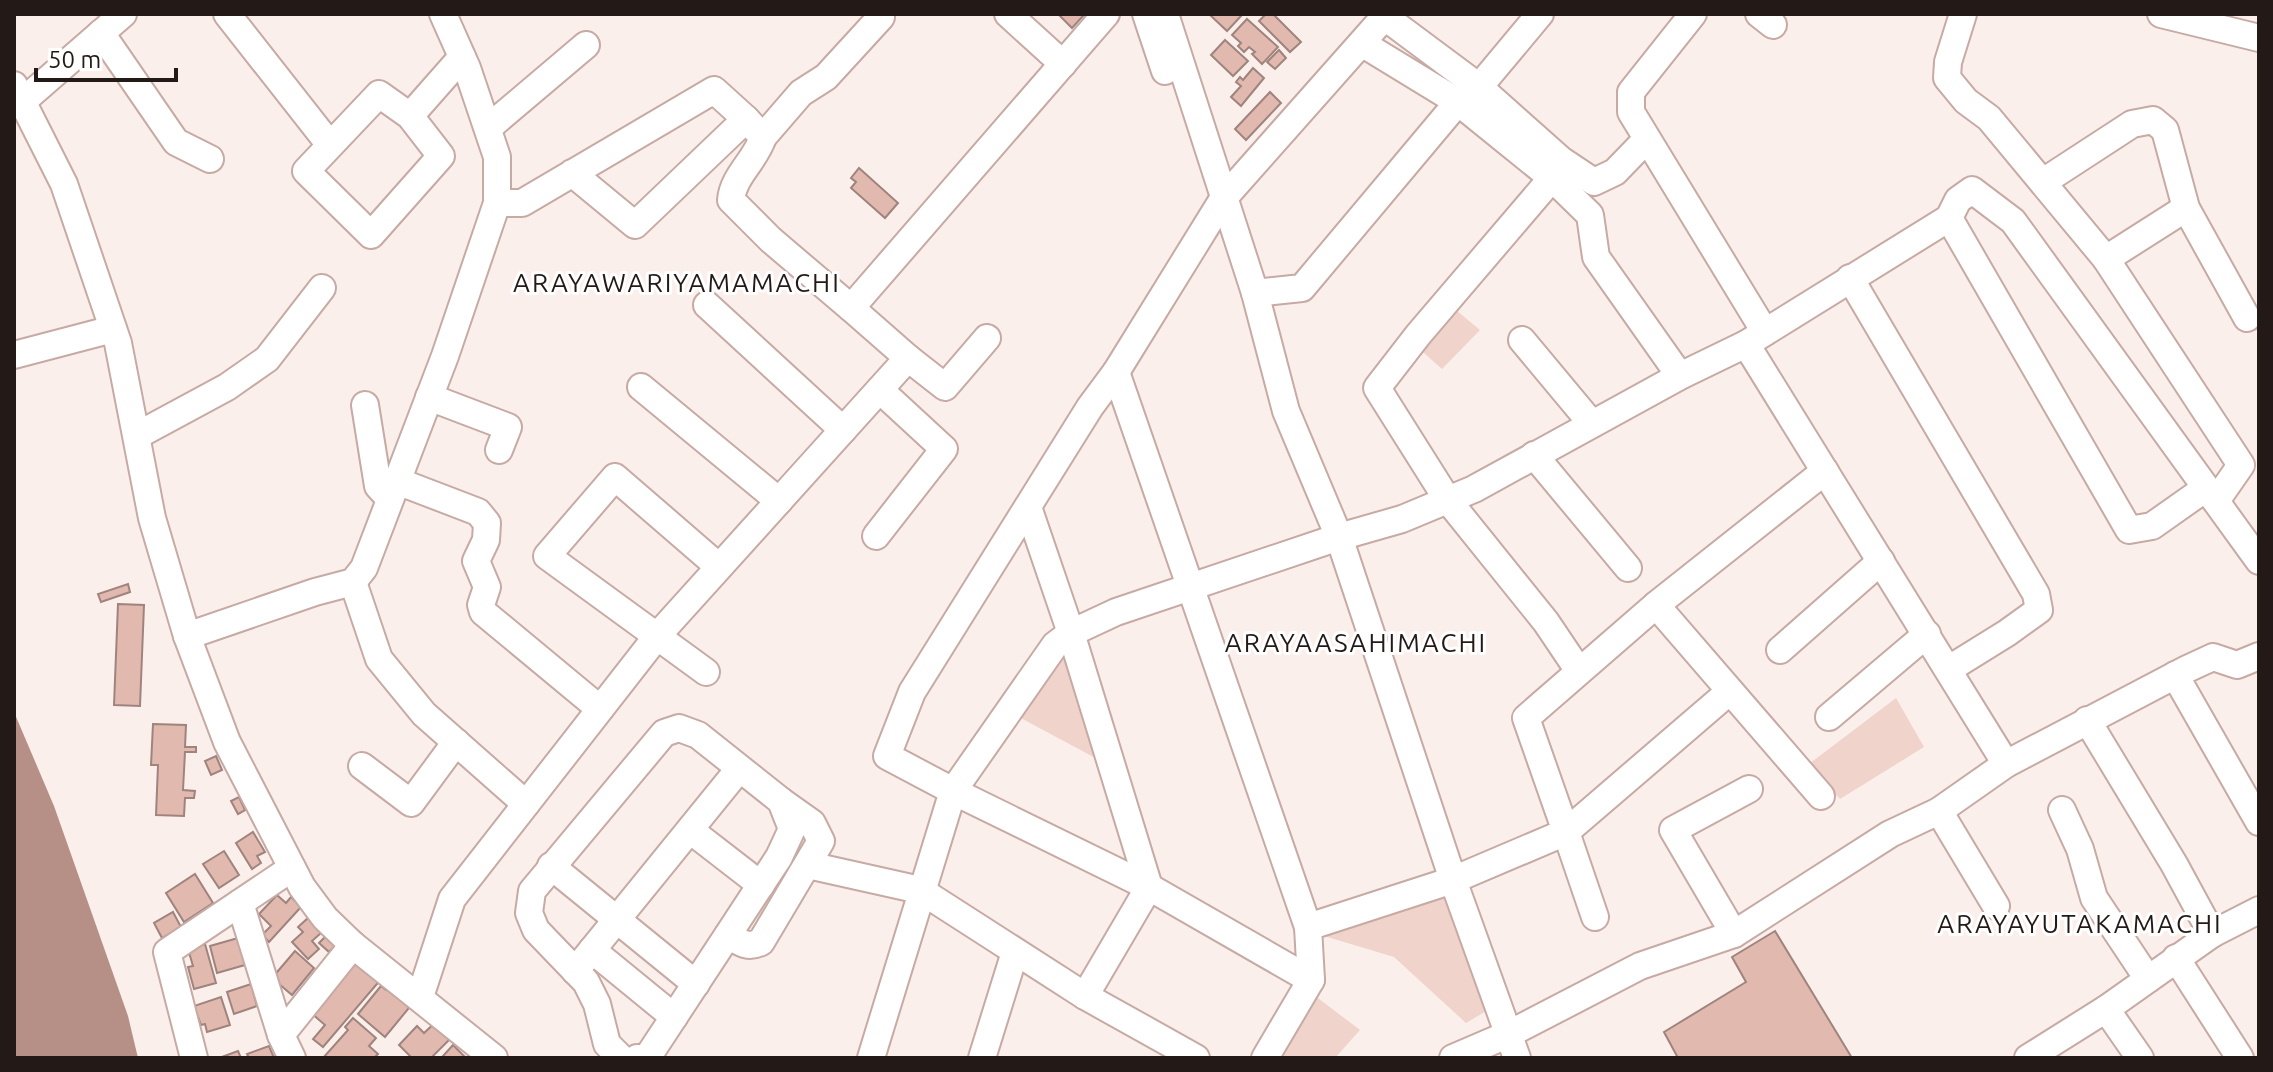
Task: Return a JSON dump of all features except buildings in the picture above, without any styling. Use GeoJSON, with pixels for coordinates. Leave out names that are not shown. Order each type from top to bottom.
{"type":"FeatureCollection","features":[{"type":"Feature","properties":{"kind":"street"},"geometry":{"type":"LineString","coordinates":[[123,14],[19,93],[64,184],[113,329],[138,435],[143,483],[187,636],[227,742],[302,887],[325,918],[353,945],[494,1058]]}},
{"type":"Feature","properties":{"kind":"street"},"geometry":{"type":"LineString","coordinates":[[227,14],[330,145]]}},
{"type":"Feature","properties":{"kind":"street"},"geometry":{"type":"LineString","coordinates":[[1008,14],[1063,64]]}},
{"type":"Feature","properties":{"kind":"street"},"geometry":{"type":"LineString","coordinates":[[851,308],[1106,14]]}},
{"type":"Feature","properties":{"kind":"street"},"geometry":{"type":"LineString","coordinates":[[1146,14],[1218,208],[1255,293],[1286,411],[1339,537],[1453,880],[1513,1046]]}},
{"type":"Feature","properties":{"kind":"street"},"geometry":{"type":"LineString","coordinates":[[1165,14],[1218,208]]}},
{"type":"Feature","properties":{"kind":"street"},"geometry":{"type":"LineString","coordinates":[[1479,87],[1540,14]]}},
{"type":"Feature","properties":{"kind":"street"},"geometry":{"type":"LineString","coordinates":[[1693,14],[1631,92],[1631,112],[1756,338],[1825,471],[2006,764]]}},
{"type":"Feature","properties":{"kind":"street"},"geometry":{"type":"LineString","coordinates":[[1949,218],[2129,530],[2152,526],[2211,495],[2250,462],[2106,259],[1989,118],[1966,101],[1947,78],[1948,62],[1963,14]]}},
{"type":"Feature","properties":{"kind":"street"},"geometry":{"type":"LineString","coordinates":[[2161,14],[2259,38]]}},
{"type":"Feature","properties":{"kind":"street"},"geometry":{"type":"LineString","coordinates":[[1311,980],[1149,887],[887,756],[912,692],[1218,208],[1386,16],[1479,87],[1561,160],[1594,182],[1615,172],[1646,140]]}},
{"type":"Feature","properties":{"kind":"street"},"geometry":{"type":"LineString","coordinates":[[572,173],[635,225],[754,128],[826,77],[881,17]]}},
{"type":"Feature","properties":{"kind":"street"},"geometry":{"type":"LineString","coordinates":[[187,636],[353,582],[364,568],[429,397],[497,203],[497,157],[462,57],[454,19]]}},
{"type":"Feature","properties":{"kind":"street"},"geometry":{"type":"LineString","coordinates":[[101,33],[176,142],[210,159]]}},
{"type":"Feature","properties":{"kind":"street"},"geometry":{"type":"LineString","coordinates":[[1363,44],[1458,102],[1552,178],[1590,215],[1596,257],[1680,376]]}},
{"type":"Feature","properties":{"kind":"street"},"geometry":{"type":"LineString","coordinates":[[488,128],[586,45]]}},
{"type":"Feature","properties":{"kind":"street"},"geometry":{"type":"LineString","coordinates":[[410,116],[462,57]]}},
{"type":"Feature","properties":{"kind":"street"},"geometry":{"type":"LineString","coordinates":[[497,203],[522,203],[714,90],[754,128],[759,148],[732,188],[731,200],[771,240],[945,387],[987,338]]}},
{"type":"Feature","properties":{"kind":"street"},"geometry":{"type":"LineString","coordinates":[[379,94],[410,116],[441,156],[371,235],[306,171],[379,94]]}},
{"type":"Feature","properties":{"kind":"street"},"geometry":{"type":"LineString","coordinates":[[1255,293],[1302,288],[1458,102]]}},
{"type":"Feature","properties":{"kind":"street"},"geometry":{"type":"LineString","coordinates":[[2043,182],[2132,124],[2153,120],[2165,130],[2186,208],[2247,318]]}},
{"type":"Feature","properties":{"kind":"street"},"geometry":{"type":"LineString","coordinates":[[1552,178],[1418,335],[1377,388],[1447,499],[1546,622],[1579,671]]}},
{"type":"Feature","properties":{"kind":"street"},"geometry":{"type":"LineString","coordinates":[[871,1058],[920,890],[953,791],[1055,645],[1071,633],[1116,612],[1402,519],[1474,489],[1756,338],[1949,218],[1958,200],[1972,190],[2013,221],[2259,561]]}},
{"type":"Feature","properties":{"kind":"street"},"geometry":{"type":"LineString","coordinates":[[2106,259],[2186,208]]}},
{"type":"Feature","properties":{"kind":"street"},"geometry":{"type":"LineString","coordinates":[[1850,278],[2036,594],[2039,610],[1949,669]]}},
{"type":"Feature","properties":{"kind":"street"},"geometry":{"type":"LineString","coordinates":[[138,435],[227,387],[267,359],[322,288]]}},
{"type":"Feature","properties":{"kind":"street"},"geometry":{"type":"LineString","coordinates":[[707,305],[843,430]]}},
{"type":"Feature","properties":{"kind":"street"},"geometry":{"type":"LineString","coordinates":[[14,355],[113,329]]}},
{"type":"Feature","properties":{"kind":"street"},"geometry":{"type":"LineString","coordinates":[[1522,340],[1592,424]]}},
{"type":"Feature","properties":{"kind":"street"},"geometry":{"type":"LineString","coordinates":[[420,997],[452,899],[658,635],[908,358]]}},
{"type":"Feature","properties":{"kind":"street"},"geometry":{"type":"LineString","coordinates":[[1116,372],[1193,587],[1308,927],[1311,980],[1265,1058]]}},
{"type":"Feature","properties":{"kind":"street"},"geometry":{"type":"LineString","coordinates":[[641,387],[779,501]]}},
{"type":"Feature","properties":{"kind":"street"},"geometry":{"type":"LineString","coordinates":[[876,536],[944,449],[880,390]]}},
{"type":"Feature","properties":{"kind":"street"},"geometry":{"type":"LineString","coordinates":[[429,397],[508,427],[499,450]]}},
{"type":"Feature","properties":{"kind":"street"},"geometry":{"type":"LineString","coordinates":[[365,405],[378,486],[478,512],[487,523],[486,540],[476,561],[487,587],[481,605],[483,612],[600,709]]}},
{"type":"Feature","properties":{"kind":"street"},"geometry":{"type":"LineString","coordinates":[[1534,455],[1628,568]]}},
{"type":"Feature","properties":{"kind":"street"},"geometry":{"type":"LineString","coordinates":[[1595,917],[1526,718],[1656,605],[1825,471]]}},
{"type":"Feature","properties":{"kind":"street"},"geometry":{"type":"LineString","coordinates":[[706,672],[547,556],[615,477],[719,567]]}},
{"type":"Feature","properties":{"kind":"street"},"geometry":{"type":"LineString","coordinates":[[1028,507],[1071,633],[1149,887],[1085,996]]}},
{"type":"Feature","properties":{"kind":"street"},"geometry":{"type":"LineString","coordinates":[[1780,650],[1881,561]]}},
{"type":"Feature","properties":{"kind":"street"},"geometry":{"type":"LineString","coordinates":[[353,582],[379,659],[424,714],[526,804]]}},
{"type":"Feature","properties":{"kind":"street"},"geometry":{"type":"LineString","coordinates":[[1656,605],[1821,796]]}},
{"type":"Feature","properties":{"kind":"street"},"geometry":{"type":"LineString","coordinates":[[1829,717],[1927,634]]}},
{"type":"Feature","properties":{"kind":"street"},"geometry":{"type":"LineString","coordinates":[[1453,1058],[1513,1046],[1640,966],[1734,934],[1890,834],[1939,811],[2006,764],[2175,675],[2213,657],[2237,665],[2259,656]]}},
{"type":"Feature","properties":{"kind":"street"},"geometry":{"type":"LineString","coordinates":[[2175,675],[2259,822]]}},
{"type":"Feature","properties":{"kind":"street"},"geometry":{"type":"LineString","coordinates":[[1308,927],[1453,880],[1566,832],[1730,691]]}},
{"type":"Feature","properties":{"kind":"street"},"geometry":{"type":"LineString","coordinates":[[2087,720],[2174,864],[2212,934]]}},
{"type":"Feature","properties":{"kind":"street"},"geometry":{"type":"LineString","coordinates":[[621,1058],[607,1044],[597,1004],[586,982],[536,930],[529,913],[532,891],[664,733],[679,728],[698,735],[812,823],[821,841],[761,942],[745,945],[728,935]]}},
{"type":"Feature","properties":{"kind":"street"},"geometry":{"type":"LineString","coordinates":[[362,766],[411,803],[456,742]]}},
{"type":"Feature","properties":{"kind":"street"},"geometry":{"type":"LineString","coordinates":[[575,971],[739,769]]}},
{"type":"Feature","properties":{"kind":"street"},"geometry":{"type":"LineString","coordinates":[[1734,934],[1673,830],[1749,789]]}},
{"type":"Feature","properties":{"kind":"street"},"geometry":{"type":"LineString","coordinates":[[637,1058],[647,1058],[779,857],[792,829],[781,801]]}},
{"type":"Feature","properties":{"kind":"street"},"geometry":{"type":"LineString","coordinates":[[2062,810],[2080,849],[2094,898],[2148,979]]}},
{"type":"Feature","properties":{"kind":"street"},"geometry":{"type":"LineString","coordinates":[[1939,811],[1996,906]]}},
{"type":"Feature","properties":{"kind":"street"},"geometry":{"type":"LineString","coordinates":[[690,830],[761,885]]}},
{"type":"Feature","properties":{"kind":"street"},"geometry":{"type":"LineString","coordinates":[[808,865],[920,890],[1085,996],[1196,1058]]}},
{"type":"Feature","properties":{"kind":"street"},"geometry":{"type":"LineString","coordinates":[[551,866],[696,984]]}},
{"type":"Feature","properties":{"kind":"street"},"geometry":{"type":"LineString","coordinates":[[194,1058],[167,952],[292,868]]}},
{"type":"Feature","properties":{"kind":"street"},"geometry":{"type":"LineString","coordinates":[[240,903],[287,1047]]}},
{"type":"Feature","properties":{"kind":"street"},"geometry":{"type":"LineString","coordinates":[[2028,1058],[2106,1009],[2212,934],[2259,910]]}},
{"type":"Feature","properties":{"kind":"street"},"geometry":{"type":"LineString","coordinates":[[287,1047],[353,945]]}},
{"type":"Feature","properties":{"kind":"street"},"geometry":{"type":"LineString","coordinates":[[592,950],[674,1017]]}},
{"type":"Feature","properties":{"kind":"street"},"geometry":{"type":"LineString","coordinates":[[982,1058],[1015,952]]}},
{"type":"Feature","properties":{"kind":"street"},"geometry":{"type":"LineString","coordinates":[[2176,958],[2240,1058]]}},
{"type":"Feature","properties":{"kind":"street"},"geometry":{"type":"LineString","coordinates":[[2106,1009],[2140,1058]]}},
{"type":"Feature","properties":{"kind":"shaded area"},"geometry":{"type":"Polygon","coordinates":[[[1451,306],[1480,330],[1442,369],[1415,345],[1451,306]]]}},
{"type":"Feature","properties":{"kind":"shaded area"},"geometry":{"type":"Polygon","coordinates":[[[1064,656],[1072,657],[1101,761],[1017,716],[1064,656]]]}},
{"type":"Feature","properties":{"kind":"shaded area"},"geometry":{"type":"Polygon","coordinates":[[[1896,698],[1924,747],[1840,799],[1809,764],[1896,698]]]}},
{"type":"Feature","properties":{"kind":"shaded area"},"geometry":{"type":"Polygon","coordinates":[[[14,712],[54,806],[128,1016],[138,1058],[14,1058],[14,712]]]}},
{"type":"Feature","properties":{"kind":"shaded area"},"geometry":{"type":"Polygon","coordinates":[[[1445,894],[1488,1010],[1466,1023],[1394,957],[1324,936],[1445,894]]]}},
{"type":"Feature","properties":{"kind":"shaded area"},"geometry":{"type":"Polygon","coordinates":[[[1314,995],[1360,1030],[1335,1058],[1273,1058],[1314,995]]]}},
{"type":"Feature","properties":{"kind":"district","name":"ARAYAWARIYAMAMACHI"},"geometry":{"type":"Point","coordinates":[677,282]}},
{"type":"Feature","properties":{"kind":"district","name":"ARAYAASAHIMACHI"},"geometry":{"type":"Point","coordinates":[1356,642]}},
{"type":"Feature","properties":{"kind":"district","name":"ARAYAYUTAKAMACHI"},"geometry":{"type":"Point","coordinates":[2080,923]}}]}
